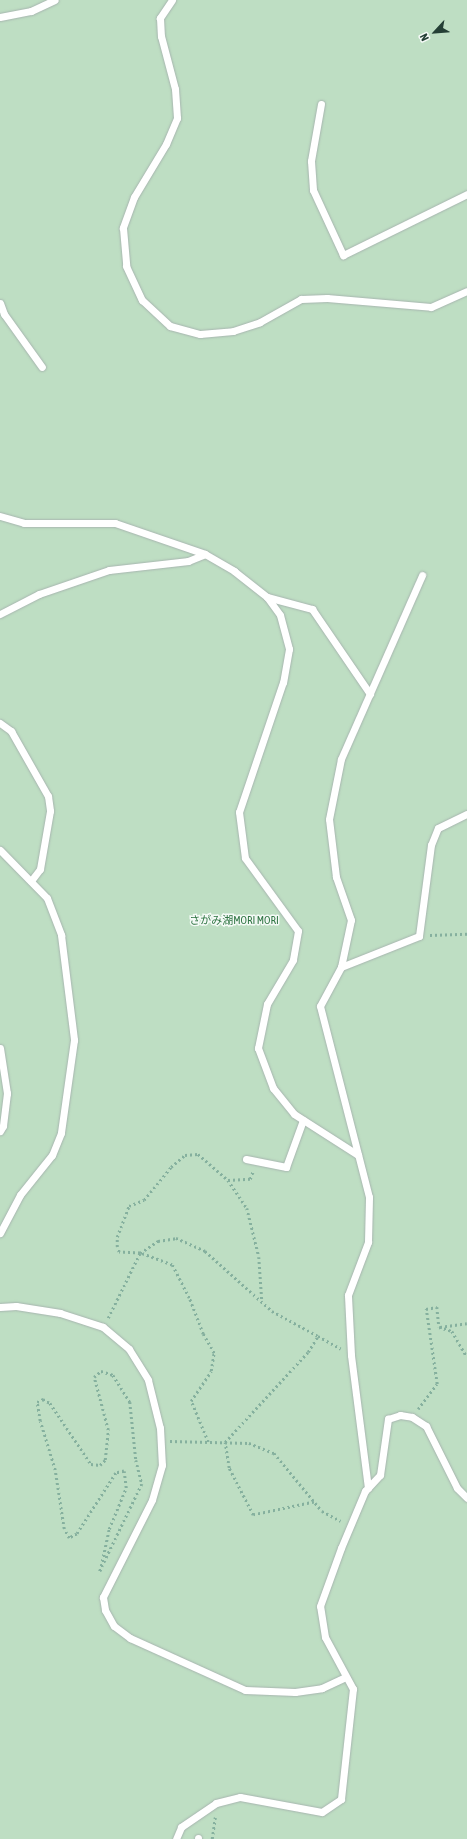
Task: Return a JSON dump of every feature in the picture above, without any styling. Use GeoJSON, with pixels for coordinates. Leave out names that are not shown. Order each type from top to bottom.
{"type":"FeatureCollection","features":[{"type":"Feature","properties":{"kind":"lane"},"geometry":{"type":"LineString","coordinates":[[0,17],[31,11],[55,0]]}},
{"type":"Feature","properties":{"kind":"lane"},"geometry":{"type":"LineString","coordinates":[[172,0],[160,18],[160,36],[175,89],[177,118],[166,144],[134,198],[123,228],[126,266],[142,300],[170,326],[200,334],[232,331],[260,322],[301,299],[327,298],[431,307],[467,291]]}},
{"type":"Feature","properties":{"kind":"lane"},"geometry":{"type":"LineString","coordinates":[[321,104],[311,161],[313,190],[343,255],[467,194]]}},
{"type":"Feature","properties":{"kind":"lane"},"geometry":{"type":"LineString","coordinates":[[0,303],[4,314],[42,367]]}},
{"type":"Feature","properties":{"kind":"lane"},"geometry":{"type":"LineString","coordinates":[[0,516],[24,523],[116,523],[205,554],[234,571],[267,597],[280,615],[289,649],[283,682],[239,812],[245,858],[298,930],[293,960],[267,1004],[258,1048],[273,1088],[294,1114],[358,1155]]}},
{"type":"Feature","properties":{"kind":"lane"},"geometry":{"type":"LineString","coordinates":[[0,614],[39,594],[109,570],[188,561],[205,554]]}},
{"type":"Feature","properties":{"kind":"lane"},"geometry":{"type":"LineString","coordinates":[[368,1488],[351,1355],[348,1295],[368,1242],[369,1197],[320,1006],[341,967],[351,920],[336,877],[329,820],[341,759],[422,575]]}},
{"type":"Feature","properties":{"kind":"lane"},"geometry":{"type":"LineString","coordinates":[[267,597],[312,609],[370,694]]}},
{"type":"Feature","properties":{"kind":"lane"},"geometry":{"type":"LineString","coordinates":[[0,723],[11,731],[48,796],[50,811],[40,869],[31,881]]}},
{"type":"Feature","properties":{"kind":"lane"},"geometry":{"type":"LineString","coordinates":[[341,967],[419,936],[431,845],[438,828],[467,814]]}},
{"type":"Feature","properties":{"kind":"lane"},"geometry":{"type":"LineString","coordinates":[[0,850],[47,898],[60,935],[74,1040],[58,1140],[52,1155],[20,1194],[0,1233]]}},
{"type":"Feature","properties":{"kind":"lane"},"geometry":{"type":"LineString","coordinates":[[0,1048],[7,1093],[3,1126],[0,1131]]}},
{"type":"Feature","properties":{"kind":"lane"},"geometry":{"type":"LineString","coordinates":[[246,1159],[286,1167],[303,1120]]}},
{"type":"Feature","properties":{"kind":"lane"},"geometry":{"type":"LineString","coordinates":[[0,1307],[16,1306],[60,1313],[102,1327],[130,1349],[148,1380],[160,1428],[162,1465],[152,1500],[103,1597],[105,1610],[114,1626],[130,1638],[245,1690],[295,1692],[322,1688],[346,1677]]}},
{"type":"Feature","properties":{"kind":"lane"},"geometry":{"type":"LineString","coordinates":[[176,1839],[181,1827],[216,1803],[240,1797],[322,1812],[341,1799],[353,1689],[325,1637],[320,1606],[350,1526],[368,1488],[380,1475],[388,1419],[400,1415],[412,1417],[426,1426],[458,1488],[467,1498]]}},
{"type":"Feature","properties":{"kind":"path"},"geometry":{"type":"LineString","coordinates":[[419,936],[467,934]]}},
{"type":"Feature","properties":{"kind":"path"},"geometry":{"type":"LineString","coordinates":[[208,1442],[191,1401],[211,1371],[214,1353],[172,1265],[140,1253],[119,1252],[117,1237],[129,1206],[144,1200],[185,1155],[198,1154],[228,1180],[247,1208],[258,1256],[262,1301]]}},
{"type":"Feature","properties":{"kind":"path"},"geometry":{"type":"LineString","coordinates":[[228,1180],[250,1179],[256,1161]]}},
{"type":"Feature","properties":{"kind":"path"},"geometry":{"type":"LineString","coordinates":[[102,1327],[117,1304],[129,1272],[140,1253],[158,1241],[176,1238],[205,1251],[272,1311],[351,1355]]}},
{"type":"Feature","properties":{"kind":"path"},"geometry":{"type":"LineString","coordinates":[[412,1417],[437,1384],[426,1309],[437,1307],[439,1327]]}},
{"type":"Feature","properties":{"kind":"path"},"geometry":{"type":"LineString","coordinates":[[439,1327],[467,1323]]}},
{"type":"Feature","properties":{"kind":"path"},"geometry":{"type":"LineString","coordinates":[[439,1327],[452,1332],[467,1358]]}},
{"type":"Feature","properties":{"kind":"path"},"geometry":{"type":"LineString","coordinates":[[225,1442],[308,1352],[318,1336]]}},
{"type":"Feature","properties":{"kind":"path"},"geometry":{"type":"LineString","coordinates":[[101,1372],[113,1374],[130,1402],[136,1460],[142,1484],[100,1571],[109,1529],[126,1488],[124,1471],[116,1473],[77,1534],[69,1538],[64,1529],[55,1470],[40,1421],[37,1402],[42,1399],[50,1403],[91,1464],[100,1465],[105,1460],[108,1430],[94,1377],[101,1372]]}},
{"type":"Feature","properties":{"kind":"path"},"geometry":{"type":"LineString","coordinates":[[161,1441],[248,1443],[274,1453],[322,1511],[350,1526]]}},
{"type":"Feature","properties":{"kind":"path"},"geometry":{"type":"LineString","coordinates":[[225,1442],[229,1468],[253,1515],[314,1502]]}},
{"type":"Feature","properties":{"kind":"path"},"geometry":{"type":"LineString","coordinates":[[212,1839],[216,1803]]}},
{"type":"Feature","properties":{"kind":"green space","name":"さがみ湖MORI MORI"},"geometry":{"type":"Polygon","coordinates":[[[0,0],[467,0],[467,1839],[0,1839],[0,0]]]}}]}
